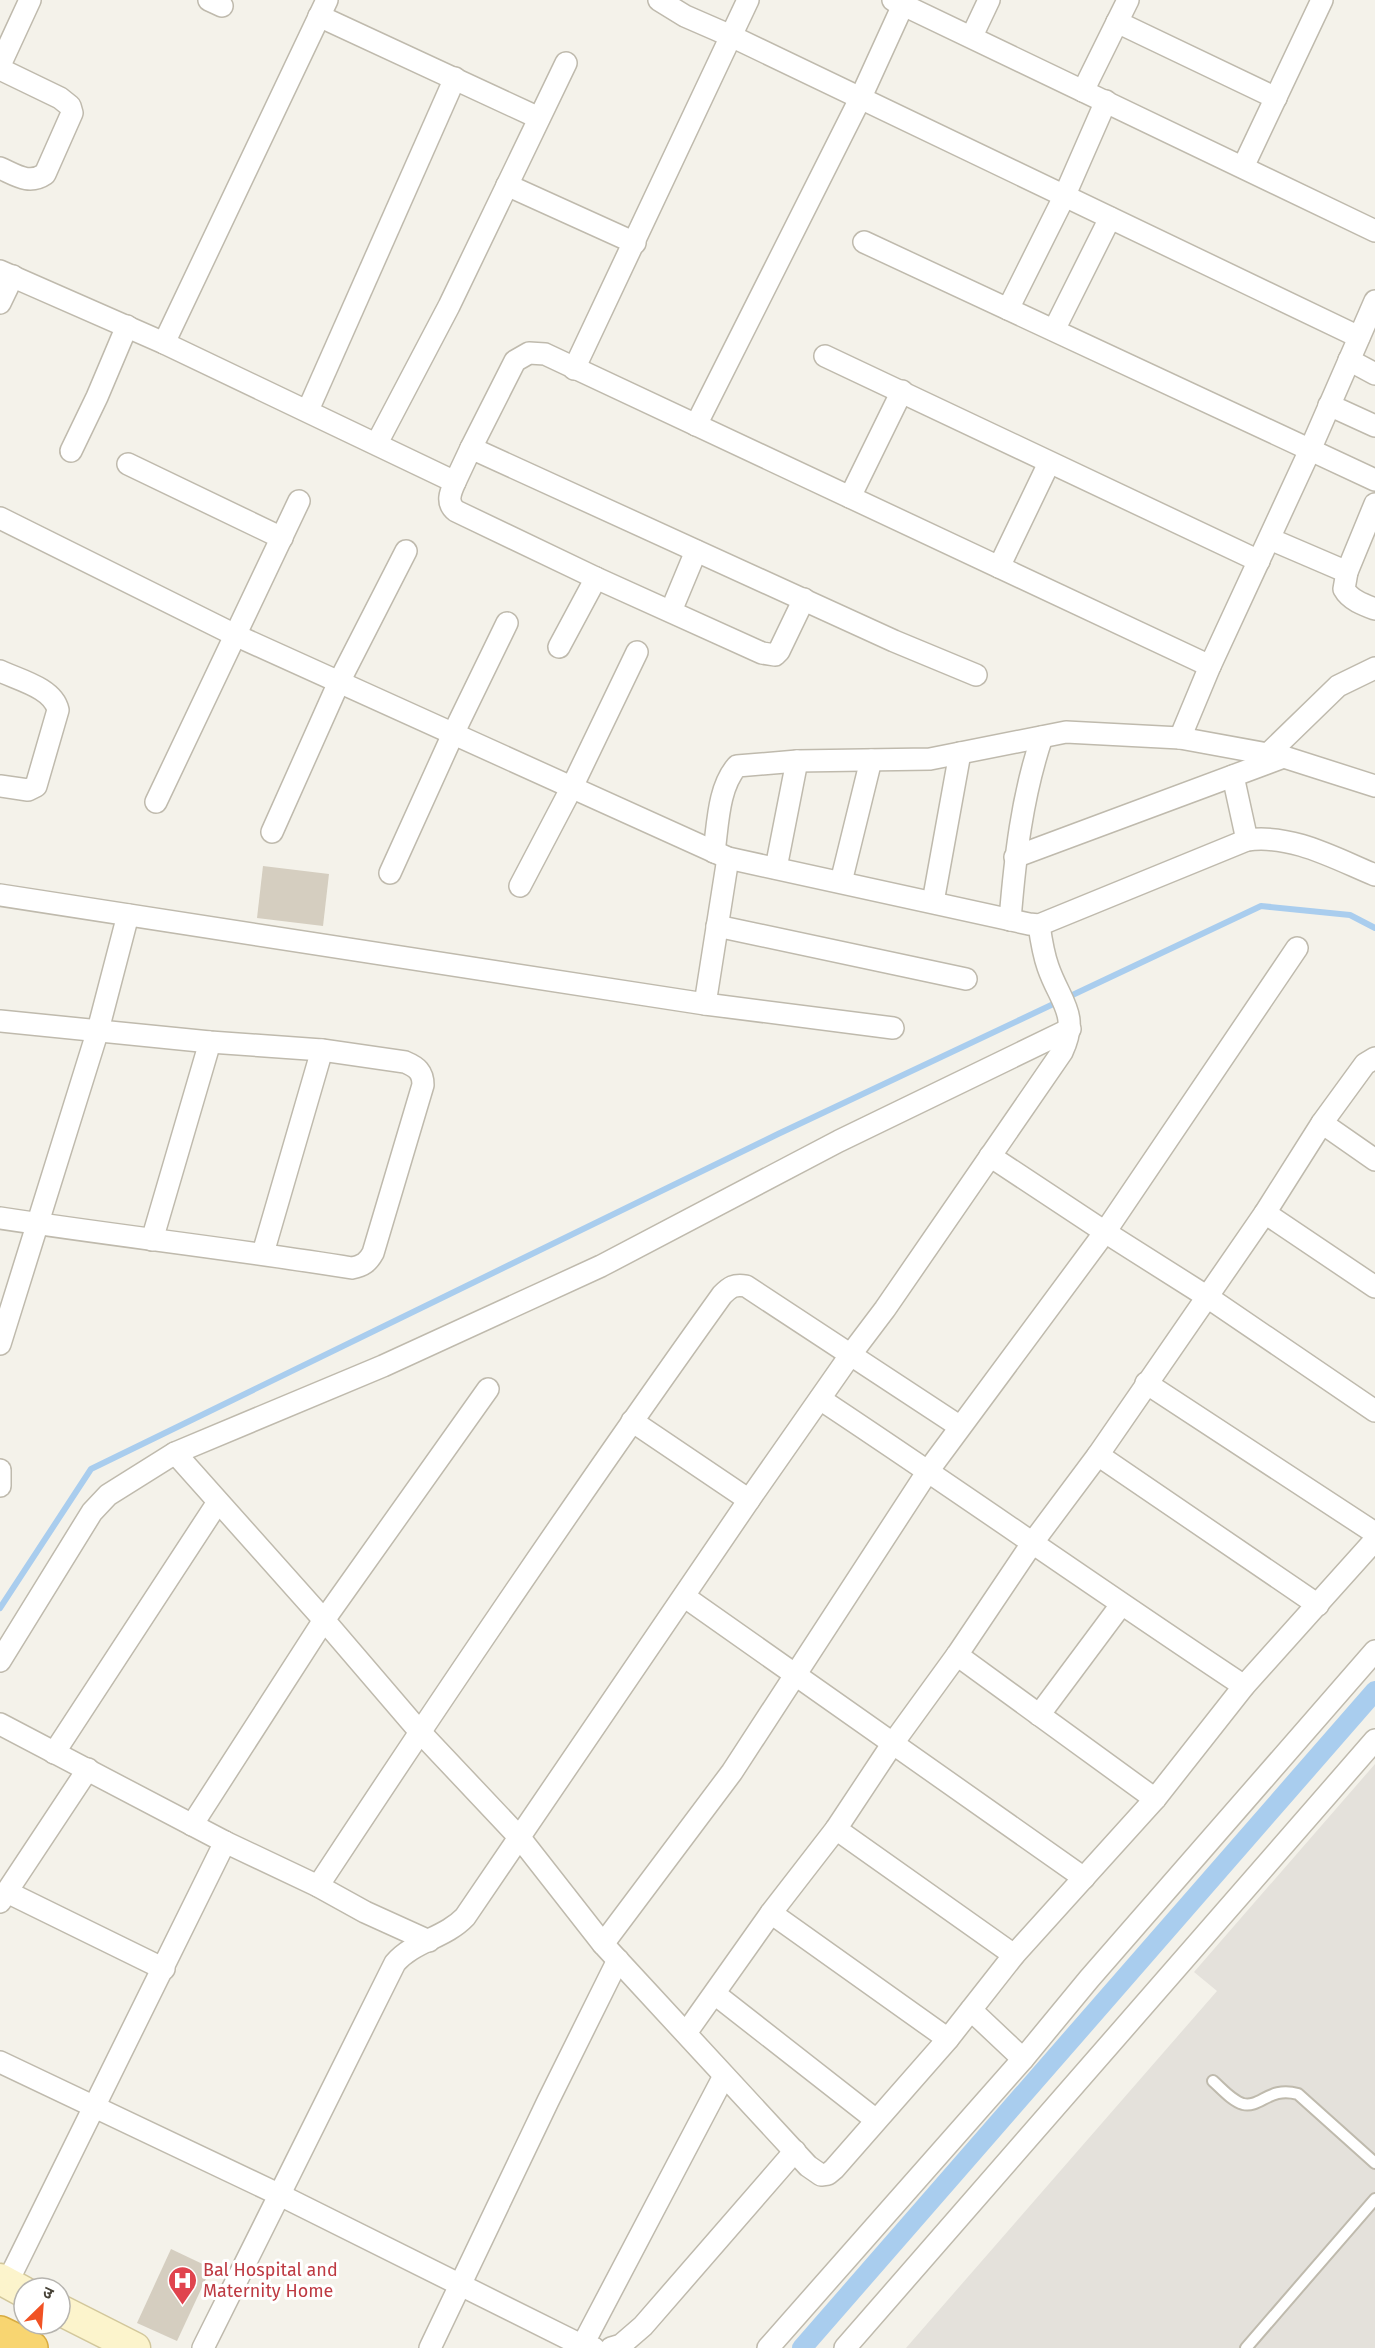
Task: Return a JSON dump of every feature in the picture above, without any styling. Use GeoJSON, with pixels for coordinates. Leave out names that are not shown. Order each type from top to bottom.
{"type":"FeatureCollection","features":[{"type":"Feature","properties":{"kind":"highway"},"geometry":{"type":"LineString","coordinates":[[0,2333],[31,2348]]}},
{"type":"Feature","properties":{"kind":"main road"},"geometry":{"type":"LineString","coordinates":[[72,2316],[135,2348]]}},
{"type":"Feature","properties":{"kind":"street"},"geometry":{"type":"LineString","coordinates":[[0,168],[28,180],[37,179],[45,174],[72,113],[70,106],[60,98],[0,64],[30,0]]}},
{"type":"Feature","properties":{"kind":"street"},"geometry":{"type":"LineString","coordinates":[[659,0],[685,16],[861,97],[1064,197],[1359,337]]}},
{"type":"Feature","properties":{"kind":"street"},"geometry":{"type":"LineString","coordinates":[[574,369],[748,0]]}},
{"type":"Feature","properties":{"kind":"street"},"geometry":{"type":"LineString","coordinates":[[972,36],[989,0]]}},
{"type":"Feature","properties":{"kind":"street"},"geometry":{"type":"LineString","coordinates":[[1083,91],[1128,0]]}},
{"type":"Feature","properties":{"kind":"street"},"geometry":{"type":"LineString","coordinates":[[1243,167],[1322,0]]}},
{"type":"Feature","properties":{"kind":"street"},"geometry":{"type":"LineString","coordinates":[[696,425],[861,97],[898,3],[972,36],[1375,231]]}},
{"type":"Feature","properties":{"kind":"street"},"geometry":{"type":"LineString","coordinates":[[164,343],[323,8],[455,78],[539,118]]}},
{"type":"Feature","properties":{"kind":"street"},"geometry":{"type":"LineString","coordinates":[[1117,22],[1276,98]]}},
{"type":"Feature","properties":{"kind":"street"},"geometry":{"type":"LineString","coordinates":[[377,443],[449,306],[566,63]]}},
{"type":"Feature","properties":{"kind":"street"},"geometry":{"type":"LineString","coordinates":[[309,410],[455,78]]}},
{"type":"Feature","properties":{"kind":"street"},"geometry":{"type":"LineString","coordinates":[[1008,309],[1064,197],[1106,101]]}},
{"type":"Feature","properties":{"kind":"street"},"geometry":{"type":"LineString","coordinates":[[507,185],[635,243]]}},
{"type":"Feature","properties":{"kind":"street"},"geometry":{"type":"LineString","coordinates":[[1054,330],[1110,218]]}},
{"type":"Feature","properties":{"kind":"street"},"geometry":{"type":"LineString","coordinates":[[864,242],[1375,480]]}},
{"type":"Feature","properties":{"kind":"street"},"geometry":{"type":"LineString","coordinates":[[0,303],[6,274],[127,326],[309,410],[455,482]]}},
{"type":"Feature","properties":{"kind":"street"},"geometry":{"type":"LineString","coordinates":[[1180,738],[1210,666],[1310,450],[1359,337],[1373,311]]}},
{"type":"Feature","properties":{"kind":"street"},"geometry":{"type":"LineString","coordinates":[[70,451],[97,397],[127,326]]}},
{"type":"Feature","properties":{"kind":"street"},"geometry":{"type":"LineString","coordinates":[[804,599],[775,655],[762,653],[596,578],[456,511],[452,507],[450,493],[515,361],[522,356],[537,352],[1210,666]]}},
{"type":"Feature","properties":{"kind":"street"},"geometry":{"type":"LineString","coordinates":[[825,356],[1259,561]]}},
{"type":"Feature","properties":{"kind":"street"},"geometry":{"type":"LineString","coordinates":[[1349,360],[1375,374]]}},
{"type":"Feature","properties":{"kind":"street"},"geometry":{"type":"LineString","coordinates":[[850,497],[902,391]]}},
{"type":"Feature","properties":{"kind":"street"},"geometry":{"type":"LineString","coordinates":[[1329,405],[1375,426]]}},
{"type":"Feature","properties":{"kind":"street"},"geometry":{"type":"LineString","coordinates":[[471,448],[976,675]]}},
{"type":"Feature","properties":{"kind":"street"},"geometry":{"type":"LineString","coordinates":[[999,567],[1049,463]]}},
{"type":"Feature","properties":{"kind":"street"},"geometry":{"type":"LineString","coordinates":[[129,464],[282,538]]}},
{"type":"Feature","properties":{"kind":"street"},"geometry":{"type":"LineString","coordinates":[[156,802],[299,501]]}},
{"type":"Feature","properties":{"kind":"street"},"geometry":{"type":"LineString","coordinates":[[1375,504],[1344,580],[1344,589],[1347,594],[1375,609]]}},
{"type":"Feature","properties":{"kind":"street"},"geometry":{"type":"LineString","coordinates":[[0,518],[235,635],[721,855],[1039,925],[1247,840],[1265,838],[1288,841],[1375,875]]}},
{"type":"Feature","properties":{"kind":"street"},"geometry":{"type":"LineString","coordinates":[[1270,538],[1347,572]]}},
{"type":"Feature","properties":{"kind":"street"},"geometry":{"type":"LineString","coordinates":[[272,832],[339,682],[406,551]]}},
{"type":"Feature","properties":{"kind":"street"},"geometry":{"type":"LineString","coordinates":[[671,611],[696,551]]}},
{"type":"Feature","properties":{"kind":"street"},"geometry":{"type":"LineString","coordinates":[[559,647],[596,578]]}},
{"type":"Feature","properties":{"kind":"street"},"geometry":{"type":"LineString","coordinates":[[390,873],[453,734],[507,623]]}},
{"type":"Feature","properties":{"kind":"street"},"geometry":{"type":"LineString","coordinates":[[520,886],[572,787],[637,652]]}},
{"type":"Feature","properties":{"kind":"street"},"geometry":{"type":"LineString","coordinates":[[1015,857],[1233,776],[1276,755],[1338,686],[1375,668]]}},
{"type":"Feature","properties":{"kind":"street"},"geometry":{"type":"LineString","coordinates":[[0,671],[47,693],[56,701],[58,710],[36,786],[28,790],[0,786]]}},
{"type":"Feature","properties":{"kind":"street"},"geometry":{"type":"LineString","coordinates":[[705,1004],[717,926],[725,786],[730,774],[737,766],[797,761],[930,759],[1066,732],[1180,738],[1276,755],[1375,786]]}},
{"type":"Feature","properties":{"kind":"street"},"geometry":{"type":"LineString","coordinates":[[1010,920],[1015,857],[1033,764],[1042,737]]}},
{"type":"Feature","properties":{"kind":"street"},"geometry":{"type":"LineString","coordinates":[[933,902],[960,753]]}},
{"type":"Feature","properties":{"kind":"street"},"geometry":{"type":"LineString","coordinates":[[841,882],[871,760]]}},
{"type":"Feature","properties":{"kind":"street"},"geometry":{"type":"LineString","coordinates":[[776,868],[797,761]]}},
{"type":"Feature","properties":{"kind":"street"},"geometry":{"type":"LineString","coordinates":[[1233,776],[1247,840]]}},
{"type":"Feature","properties":{"kind":"street"},"geometry":{"type":"LineString","coordinates":[[0,895],[705,1004],[893,1028]]}},
{"type":"Feature","properties":{"kind":"street"},"geometry":{"type":"LineString","coordinates":[[0,1344],[98,1030],[128,915]]}},
{"type":"Feature","properties":{"kind":"street"},"geometry":{"type":"LineString","coordinates":[[203,2348],[385,1979],[404,1953],[455,1928],[465,1917],[749,1500],[885,1309],[1062,1052],[1070,1023],[1048,969],[1039,925]]}},
{"type":"Feature","properties":{"kind":"street"},"geometry":{"type":"LineString","coordinates":[[717,926],[966,980]]}},
{"type":"Feature","properties":{"kind":"street"},"geometry":{"type":"LineString","coordinates":[[603,1944],[732,1772],[928,1471],[959,1426],[1105,1232],[1297,948]]}},
{"type":"Feature","properties":{"kind":"street"},"geometry":{"type":"LineString","coordinates":[[0,1022],[322,1050],[405,1062],[416,1066],[423,1076],[423,1085],[374,1253],[361,1266],[352,1268],[263,1253],[0,1218]]}},
{"type":"Feature","properties":{"kind":"street"},"geometry":{"type":"LineString","coordinates":[[0,1661],[92,1512],[108,1495],[175,1453],[383,1366],[601,1266],[838,1141],[1070,1023]]}},
{"type":"Feature","properties":{"kind":"street"},"geometry":{"type":"LineString","coordinates":[[152,1240],[210,1042]]}},
{"type":"Feature","properties":{"kind":"street"},"geometry":{"type":"LineString","coordinates":[[263,1253],[322,1050]]}},
{"type":"Feature","properties":{"kind":"street"},"geometry":{"type":"LineString","coordinates":[[686,2033],[771,1913],[836,1829],[1033,1542],[1098,1455],[1265,1213],[1322,1124],[1365,1064],[1375,1058]]}},
{"type":"Feature","properties":{"kind":"street"},"geometry":{"type":"LineString","coordinates":[[1322,1124],[1375,1161]]}},
{"type":"Feature","properties":{"kind":"street"},"geometry":{"type":"LineString","coordinates":[[990,1156],[1206,1296],[1375,1411]]}},
{"type":"Feature","properties":{"kind":"street"},"geometry":{"type":"LineString","coordinates":[[1265,1213],[1375,1287]]}},
{"type":"Feature","properties":{"kind":"street"},"geometry":{"type":"LineString","coordinates":[[318,1886],[632,1421],[729,1287],[737,1284],[746,1286],[959,1426]]}},
{"type":"Feature","properties":{"kind":"street"},"geometry":{"type":"LineString","coordinates":[[1146,1383],[1375,1533]]}},
{"type":"Feature","properties":{"kind":"street"},"geometry":{"type":"LineString","coordinates":[[192,1825],[324,1620],[488,1389]]}},
{"type":"Feature","properties":{"kind":"street"},"geometry":{"type":"LineString","coordinates":[[820,1399],[1033,1542],[1121,1605],[1244,1686]]}},
{"type":"Feature","properties":{"kind":"street"},"geometry":{"type":"LineString","coordinates":[[632,1421],[749,1500]]}},
{"type":"Feature","properties":{"kind":"street"},"geometry":{"type":"LineString","coordinates":[[175,1453],[420,1732],[520,1838],[603,1944],[724,2076],[815,2172],[821,2175],[828,2174],[948,2039],[1014,1955],[1155,1799],[1244,1686],[1375,1540]]}},
{"type":"Feature","properties":{"kind":"street"},"geometry":{"type":"LineString","coordinates":[[1098,1455],[1318,1605]]}},
{"type":"Feature","properties":{"kind":"street"},"geometry":{"type":"LineString","coordinates":[[0,1470],[0,1486]]}},
{"type":"Feature","properties":{"kind":"street"},"geometry":{"type":"LineString","coordinates":[[54,1753],[218,1502]]}},
{"type":"Feature","properties":{"kind":"street"},"geometry":{"type":"LineString","coordinates":[[685,1597],[1084,1878]]}},
{"type":"Feature","properties":{"kind":"street"},"geometry":{"type":"LineString","coordinates":[[1039,1715],[1121,1605]]}},
{"type":"Feature","properties":{"kind":"street"},"geometry":{"type":"LineString","coordinates":[[768,2348],[1023,2059],[1089,1979],[1375,1652]]}},
{"type":"Feature","properties":{"kind":"street"},"geometry":{"type":"LineString","coordinates":[[957,1655],[1155,1799]]}},
{"type":"Feature","properties":{"kind":"street"},"geometry":{"type":"LineString","coordinates":[[0,1724],[225,1842],[318,1886],[364,1912],[429,1941]]}},
{"type":"Feature","properties":{"kind":"street"},"geometry":{"type":"LineString","coordinates":[[844,2348],[1375,1740]]}},
{"type":"Feature","properties":{"kind":"street"},"geometry":{"type":"LineString","coordinates":[[88,1769],[3,1897],[164,1969]]}},
{"type":"Feature","properties":{"kind":"street"},"geometry":{"type":"LineString","coordinates":[[836,1829],[1014,1955]]}},
{"type":"Feature","properties":{"kind":"street"},"geometry":{"type":"LineString","coordinates":[[10,2285],[93,2108],[164,1969],[225,1842]]}},
{"type":"Feature","properties":{"kind":"street"},"geometry":{"type":"LineString","coordinates":[[771,1913],[948,2039]]}},
{"type":"Feature","properties":{"kind":"street"},"geometry":{"type":"LineString","coordinates":[[430,2348],[618,1960]]}},
{"type":"Feature","properties":{"kind":"street"},"geometry":{"type":"LineString","coordinates":[[715,1994],[876,2120]]}},
{"type":"Feature","properties":{"kind":"street"},"geometry":{"type":"LineString","coordinates":[[971,2010],[1023,2059]]}},
{"type":"Feature","properties":{"kind":"street"},"geometry":{"type":"LineString","coordinates":[[0,2062],[278,2194],[586,2347],[724,2076]]}},
{"type":"Feature","properties":{"kind":"street"},"geometry":{"type":"LineString","coordinates":[[611,2348],[621,2345],[643,2326],[795,2151]]}},
{"type":"Feature","properties":{"kind":"lane"},"geometry":{"type":"LineString","coordinates":[[1213,2081],[1243,2104],[1250,2104],[1281,2091],[1298,2094],[1375,2163]]}},
{"type":"Feature","properties":{"kind":"lane"},"geometry":{"type":"LineString","coordinates":[[1246,2348],[1375,2199]]}},
{"type":"Feature","properties":{"kind":"shaded area"},"geometry":{"type":"Polygon","coordinates":[[[1375,1764],[1375,2348],[906,2348],[1217,1991],[1194,1972],[1375,1764]]]}},
{"type":"Feature","properties":{"kind":"building"},"geometry":{"type":"Polygon","coordinates":[[[263,866],[329,874],[323,926],[257,918],[263,866]]]}},
{"type":"Feature","properties":{"kind":"building"},"geometry":{"type":"Polygon","coordinates":[[[171,2249],[211,2268],[177,2341],[137,2323],[171,2249]]]}},
{"type":"Feature","properties":{"kind":"waterway"},"geometry":{"type":"LineString","coordinates":[[0,1608],[91,1469],[778,1134],[1261,906],[1350,915],[1375,928]]}},
{"type":"Feature","properties":{"kind":"waterway"},"geometry":{"type":"LineString","coordinates":[[802,2348],[1375,1691]]}},
{"type":"Feature","properties":{"kind":"place","name":"Bal Hospital and Maternity Home"},"geometry":{"type":"Point","coordinates":[182,2306]}}]}
